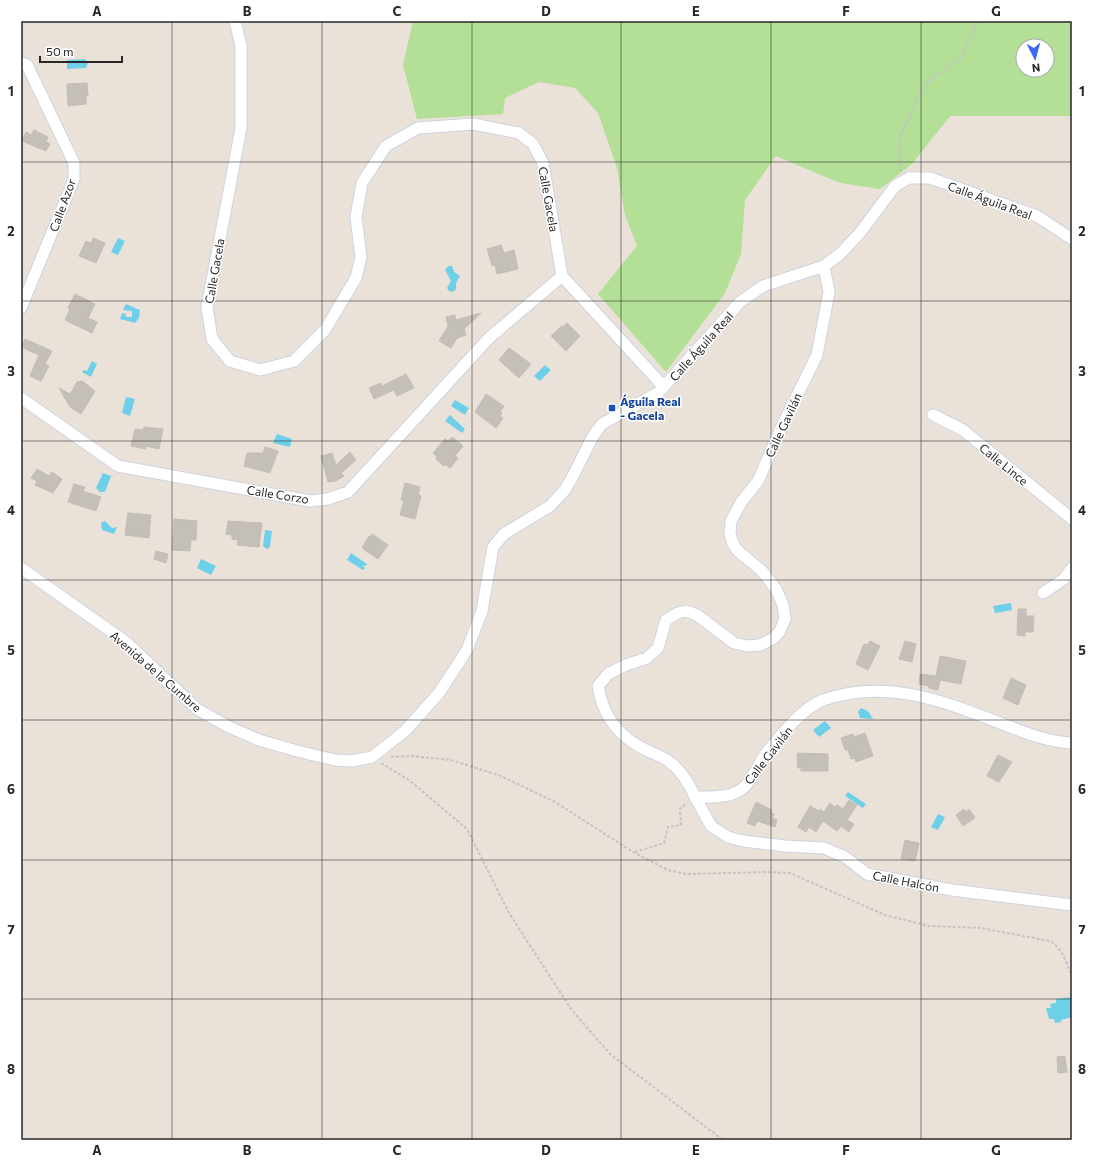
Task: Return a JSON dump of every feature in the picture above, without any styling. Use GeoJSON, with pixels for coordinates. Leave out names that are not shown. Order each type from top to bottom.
{"type":"FeatureCollection","features":[{"type":"Feature","properties":{"kind":"street","name":"Calle Gacela"},"geometry":{"type":"LineString","coordinates":[[234,21],[241,46],[241,128],[207,307],[212,338],[230,361],[260,370],[294,361],[326,330],[356,278],[358,271],[361,257],[356,217],[362,183],[386,146],[418,128],[473,124],[519,133],[533,144],[543,163],[562,276]]}},
{"type":"Feature","properties":{"kind":"street","name":"Calle Azor"},"geometry":{"type":"LineString","coordinates":[[21,64],[27,65],[74,162],[74,179],[21,308]]}},
{"type":"Feature","properties":{"kind":"street","name":"Calle Águila Real"},"geometry":{"type":"LineString","coordinates":[[372,757],[405,731],[439,693],[467,650],[482,611],[493,547],[504,534],[550,506],[565,490],[593,436],[602,424],[614,416],[646,401],[664,387],[740,302],[752,292],[774,282],[794,277],[824,266],[840,254],[855,239],[894,186],[909,178],[930,178],[1036,216],[1070,235]]}},
{"type":"Feature","properties":{"kind":"street","name":"Calle Gavilán"},"geometry":{"type":"LineString","coordinates":[[824,266],[829,292],[817,355],[782,426],[758,481],[742,501],[731,521],[730,534],[733,544],[738,551],[762,571],[776,589],[782,605],[784,619],[780,630],[774,638],[760,645],[747,646],[734,643],[698,615],[678,612],[666,620],[658,648],[647,658],[626,665],[608,674],[598,686],[600,702],[610,722],[636,745],[671,762],[690,785],[695,797],[728,795],[738,792],[747,784],[765,756],[800,715],[822,701],[854,692],[886,690],[921,695],[1038,737],[1059,743],[1072,743]]}},
{"type":"Feature","properties":{"kind":"street"},"geometry":{"type":"LineString","coordinates":[[562,276],[664,387]]}},
{"type":"Feature","properties":{"kind":"street","name":"Calle Corzo"},"geometry":{"type":"LineString","coordinates":[[21,398],[118,466],[310,501],[328,499],[348,492],[489,338],[562,276]]}},
{"type":"Feature","properties":{"kind":"street","name":"Calle Lince"},"geometry":{"type":"LineString","coordinates":[[933,415],[963,430],[1072,519]]}},
{"type":"Feature","properties":{"kind":"street","name":"Avenida de la Cumbre"},"geometry":{"type":"LineString","coordinates":[[21,568],[126,642],[197,709],[227,726],[259,740],[335,760],[352,761],[372,757]]}},
{"type":"Feature","properties":{"kind":"street"},"geometry":{"type":"LineString","coordinates":[[1042,593],[1064,579],[1072,568]]}},
{"type":"Feature","properties":{"kind":"street","name":"Calle Halcón"},"geometry":{"type":"LineString","coordinates":[[695,797],[711,826],[728,837],[743,841],[824,848],[845,857],[867,874],[952,890],[1072,906]]}},
{"type":"Feature","properties":{"kind":"path"},"geometry":{"type":"LineString","coordinates":[[900,182],[899,137],[930,79],[960,59],[978,21]]}},
{"type":"Feature","properties":{"kind":"path"},"geometry":{"type":"LineString","coordinates":[[372,757],[412,756],[452,760],[501,776],[555,802],[634,852],[668,870],[686,874],[767,872],[790,873],[885,916],[928,926],[981,928],[1050,941],[1058,946],[1063,952],[1072,976]]}},
{"type":"Feature","properties":{"kind":"path"},"geometry":{"type":"LineString","coordinates":[[372,757],[409,780],[467,829],[509,913],[571,1009],[610,1054],[723,1140]]}},
{"type":"Feature","properties":{"kind":"path"},"geometry":{"type":"LineString","coordinates":[[634,852],[664,843],[668,827],[681,825],[680,809],[695,797]]}},
{"type":"Feature","properties":{"kind":"green space"},"geometry":{"type":"Polygon","coordinates":[[[413,21],[1072,21],[1072,116],[950,116],[912,164],[880,189],[840,183],[776,156],[745,200],[741,254],[725,293],[666,372],[598,294],[637,246],[625,215],[617,168],[598,113],[575,88],[539,82],[505,98],[503,114],[417,119],[403,65],[413,21]]]}},
{"type":"Feature","properties":{"kind":"water"},"geometry":{"type":"Polygon","coordinates":[[[85,59],[88,63],[86,68],[67,69],[67,60],[85,59]]]}},
{"type":"Feature","properties":{"kind":"water"},"geometry":{"type":"Polygon","coordinates":[[[118,238],[125,241],[118,255],[111,252],[118,238]]]}},
{"type":"Feature","properties":{"kind":"water"},"geometry":{"type":"Polygon","coordinates":[[[448,266],[452,266],[454,272],[460,276],[456,283],[456,289],[453,292],[449,291],[447,288],[451,281],[445,270],[448,266]]]}},
{"type":"Feature","properties":{"kind":"water"},"geometry":{"type":"Polygon","coordinates":[[[126,304],[140,310],[139,318],[135,323],[120,319],[122,313],[126,314],[126,317],[132,317],[132,311],[123,310],[126,304]]]}},
{"type":"Feature","properties":{"kind":"water"},"geometry":{"type":"Polygon","coordinates":[[[92,361],[97,364],[91,377],[82,372],[84,370],[87,371],[92,361]]]}},
{"type":"Feature","properties":{"kind":"water"},"geometry":{"type":"Polygon","coordinates":[[[545,365],[551,370],[540,381],[534,376],[545,365]]]}},
{"type":"Feature","properties":{"kind":"water"},"geometry":{"type":"Polygon","coordinates":[[[126,397],[135,399],[130,416],[122,413],[126,397]]]}},
{"type":"Feature","properties":{"kind":"water"},"geometry":{"type":"Polygon","coordinates":[[[455,400],[469,408],[465,415],[451,406],[455,400]]]}},
{"type":"Feature","properties":{"kind":"water"},"geometry":{"type":"Polygon","coordinates":[[[450,415],[465,429],[462,433],[445,421],[450,415]]]}},
{"type":"Feature","properties":{"kind":"water"},"geometry":{"type":"Polygon","coordinates":[[[277,434],[292,439],[290,447],[273,443],[277,434]]]}},
{"type":"Feature","properties":{"kind":"water"},"geometry":{"type":"Polygon","coordinates":[[[103,473],[111,476],[105,492],[100,492],[96,488],[103,473]]]}},
{"type":"Feature","properties":{"kind":"water"},"geometry":{"type":"Polygon","coordinates":[[[105,521],[112,528],[117,527],[114,534],[102,530],[101,523],[105,521]]]}},
{"type":"Feature","properties":{"kind":"water"},"geometry":{"type":"Polygon","coordinates":[[[265,530],[272,531],[270,547],[267,549],[263,546],[265,530]]]}},
{"type":"Feature","properties":{"kind":"water"},"geometry":{"type":"Polygon","coordinates":[[[351,553],[367,564],[366,566],[362,565],[365,568],[363,570],[347,560],[351,553]]]}},
{"type":"Feature","properties":{"kind":"water"},"geometry":{"type":"Polygon","coordinates":[[[201,559],[216,566],[211,575],[197,568],[201,559]]]}},
{"type":"Feature","properties":{"kind":"water"},"geometry":{"type":"Polygon","coordinates":[[[1011,603],[1012,610],[995,613],[993,606],[1011,603]]]}},
{"type":"Feature","properties":{"kind":"water"},"geometry":{"type":"Polygon","coordinates":[[[861,708],[868,711],[873,719],[860,718],[858,712],[861,708]]]}},
{"type":"Feature","properties":{"kind":"water"},"geometry":{"type":"Polygon","coordinates":[[[825,721],[831,728],[819,737],[813,730],[825,721]]]}},
{"type":"Feature","properties":{"kind":"water"},"geometry":{"type":"Polygon","coordinates":[[[848,792],[866,804],[863,808],[845,796],[848,792]]]}},
{"type":"Feature","properties":{"kind":"water"},"geometry":{"type":"Polygon","coordinates":[[[938,814],[945,817],[938,830],[931,827],[938,814]]]}},
{"type":"Feature","properties":{"kind":"water"},"geometry":{"type":"Polygon","coordinates":[[[1072,997],[1072,1017],[1055,1023],[1054,1019],[1049,1019],[1046,1008],[1051,1008],[1050,1004],[1056,1003],[1056,999],[1072,997]]]}},
{"type":"Feature","properties":{"kind":"building"},"geometry":{"type":"Polygon","coordinates":[[[87,83],[88,96],[86,96],[86,104],[68,106],[67,84],[87,83]]]}},
{"type":"Feature","properties":{"kind":"building"},"geometry":{"type":"Polygon","coordinates":[[[34,130],[48,137],[46,142],[50,144],[46,151],[22,141],[26,132],[31,135],[34,130]]]}},
{"type":"Feature","properties":{"kind":"building"},"geometry":{"type":"Polygon","coordinates":[[[93,238],[105,243],[96,263],[79,256],[86,241],[91,243],[93,238]]]}},
{"type":"Feature","properties":{"kind":"building"},"geometry":{"type":"Polygon","coordinates":[[[501,245],[504,253],[514,250],[518,269],[497,274],[495,265],[492,266],[487,249],[501,245]]]}},
{"type":"Feature","properties":{"kind":"building"},"geometry":{"type":"Polygon","coordinates":[[[75,294],[95,304],[88,318],[97,322],[92,333],[65,320],[70,309],[68,308],[75,294]]]}},
{"type":"Feature","properties":{"kind":"building"},"geometry":{"type":"Polygon","coordinates":[[[481,313],[464,329],[466,335],[457,338],[451,348],[439,341],[448,326],[446,317],[455,315],[456,320],[481,313]]]}},
{"type":"Feature","properties":{"kind":"building"},"geometry":{"type":"Polygon","coordinates":[[[567,323],[580,336],[566,351],[551,336],[567,323]]]}},
{"type":"Feature","properties":{"kind":"building"},"geometry":{"type":"Polygon","coordinates":[[[25,339],[52,351],[45,364],[49,366],[41,381],[30,376],[39,355],[21,347],[25,339]]]}},
{"type":"Feature","properties":{"kind":"building"},"geometry":{"type":"Polygon","coordinates":[[[509,348],[531,364],[519,378],[499,360],[509,348]]]}},
{"type":"Feature","properties":{"kind":"building"},"geometry":{"type":"Polygon","coordinates":[[[406,374],[414,388],[397,396],[394,390],[374,399],[369,388],[381,383],[382,386],[406,374]]]}},
{"type":"Feature","properties":{"kind":"building"},"geometry":{"type":"Polygon","coordinates":[[[82,381],[95,391],[81,414],[70,407],[59,388],[70,394],[77,382],[82,381]]]}},
{"type":"Feature","properties":{"kind":"building"},"geometry":{"type":"Polygon","coordinates":[[[486,394],[504,406],[500,412],[502,413],[500,416],[503,418],[496,428],[475,412],[486,394]]]}},
{"type":"Feature","properties":{"kind":"building"},"geometry":{"type":"Polygon","coordinates":[[[144,427],[163,429],[159,449],[146,446],[146,449],[131,446],[135,429],[143,430],[144,427]]]}},
{"type":"Feature","properties":{"kind":"building"},"geometry":{"type":"Polygon","coordinates":[[[452,437],[463,446],[455,456],[458,458],[450,468],[445,464],[444,466],[436,459],[437,457],[433,453],[445,439],[448,441],[452,437]]]}},
{"type":"Feature","properties":{"kind":"building"},"geometry":{"type":"Polygon","coordinates":[[[265,447],[278,451],[270,473],[244,466],[247,453],[263,453],[265,447]]]}},
{"type":"Feature","properties":{"kind":"building"},"geometry":{"type":"Polygon","coordinates":[[[350,452],[356,460],[341,473],[344,476],[336,481],[328,482],[321,456],[332,453],[336,465],[350,452]]]}},
{"type":"Feature","properties":{"kind":"building"},"geometry":{"type":"Polygon","coordinates":[[[37,469],[49,476],[52,472],[62,479],[53,493],[35,485],[37,481],[31,478],[37,469]]]}},
{"type":"Feature","properties":{"kind":"building"},"geometry":{"type":"Polygon","coordinates":[[[405,483],[420,487],[418,495],[421,496],[415,519],[400,515],[404,501],[401,500],[405,483]]]}},
{"type":"Feature","properties":{"kind":"building"},"geometry":{"type":"Polygon","coordinates":[[[74,484],[85,487],[83,491],[101,497],[96,511],[68,502],[74,484]]]}},
{"type":"Feature","properties":{"kind":"building"},"geometry":{"type":"Polygon","coordinates":[[[128,513],[151,515],[149,538],[125,535],[128,513]]]}},
{"type":"Feature","properties":{"kind":"building"},"geometry":{"type":"Polygon","coordinates":[[[174,519],[197,521],[196,540],[191,540],[190,551],[172,550],[174,519]]]}},
{"type":"Feature","properties":{"kind":"building"},"geometry":{"type":"Polygon","coordinates":[[[228,521],[262,523],[259,547],[237,545],[238,540],[232,539],[232,535],[226,534],[228,521]]]}},
{"type":"Feature","properties":{"kind":"building"},"geometry":{"type":"Polygon","coordinates":[[[372,534],[388,545],[378,559],[362,548],[369,536],[370,537],[372,534]]]}},
{"type":"Feature","properties":{"kind":"building"},"geometry":{"type":"Polygon","coordinates":[[[156,551],[168,554],[166,563],[154,559],[156,551]]]}},
{"type":"Feature","properties":{"kind":"building"},"geometry":{"type":"Polygon","coordinates":[[[1018,609],[1026,609],[1026,616],[1034,616],[1033,632],[1025,632],[1025,636],[1017,635],[1018,609]]]}},
{"type":"Feature","properties":{"kind":"building"},"geometry":{"type":"Polygon","coordinates":[[[870,641],[880,646],[868,670],[856,664],[864,644],[868,645],[870,641]]]}},
{"type":"Feature","properties":{"kind":"building"},"geometry":{"type":"Polygon","coordinates":[[[905,641],[916,644],[912,662],[899,659],[905,641]]]}},
{"type":"Feature","properties":{"kind":"building"},"geometry":{"type":"Polygon","coordinates":[[[940,656],[966,661],[961,684],[940,680],[938,690],[919,684],[920,674],[936,676],[940,656]]]}},
{"type":"Feature","properties":{"kind":"building"},"geometry":{"type":"Polygon","coordinates":[[[1011,678],[1026,685],[1018,705],[1003,698],[1011,678]]]}},
{"type":"Feature","properties":{"kind":"building"},"geometry":{"type":"Polygon","coordinates":[[[865,733],[873,756],[856,762],[855,758],[851,759],[848,750],[845,750],[841,738],[853,734],[854,737],[865,733]]]}},
{"type":"Feature","properties":{"kind":"building"},"geometry":{"type":"Polygon","coordinates":[[[797,753],[828,754],[828,771],[801,771],[801,768],[798,768],[797,753]]]}},
{"type":"Feature","properties":{"kind":"building"},"geometry":{"type":"Polygon","coordinates":[[[998,755],[1012,762],[999,782],[987,776],[998,755]]]}},
{"type":"Feature","properties":{"kind":"building"},"geometry":{"type":"Polygon","coordinates":[[[849,800],[857,805],[847,820],[854,824],[849,832],[841,826],[837,831],[823,821],[816,832],[809,827],[806,832],[798,827],[810,806],[824,812],[830,803],[835,807],[837,805],[843,809],[849,800]]]}},
{"type":"Feature","properties":{"kind":"building"},"geometry":{"type":"Polygon","coordinates":[[[756,802],[772,810],[771,813],[774,814],[772,818],[777,820],[775,827],[757,821],[755,826],[747,823],[756,802]]]}},
{"type":"Feature","properties":{"kind":"building"},"geometry":{"type":"Polygon","coordinates":[[[964,809],[966,812],[969,809],[975,818],[963,826],[956,815],[964,809]]]}},
{"type":"Feature","properties":{"kind":"building"},"geometry":{"type":"Polygon","coordinates":[[[905,840],[919,843],[915,861],[901,859],[905,840]]]}},
{"type":"Feature","properties":{"kind":"building"},"geometry":{"type":"Polygon","coordinates":[[[1065,1056],[1067,1072],[1058,1073],[1057,1057],[1065,1056]]]}},
{"type":"Feature","properties":{"kind":"place","name":"Águila Real - Gacela"},"geometry":{"type":"Point","coordinates":[612,408]}}]}
